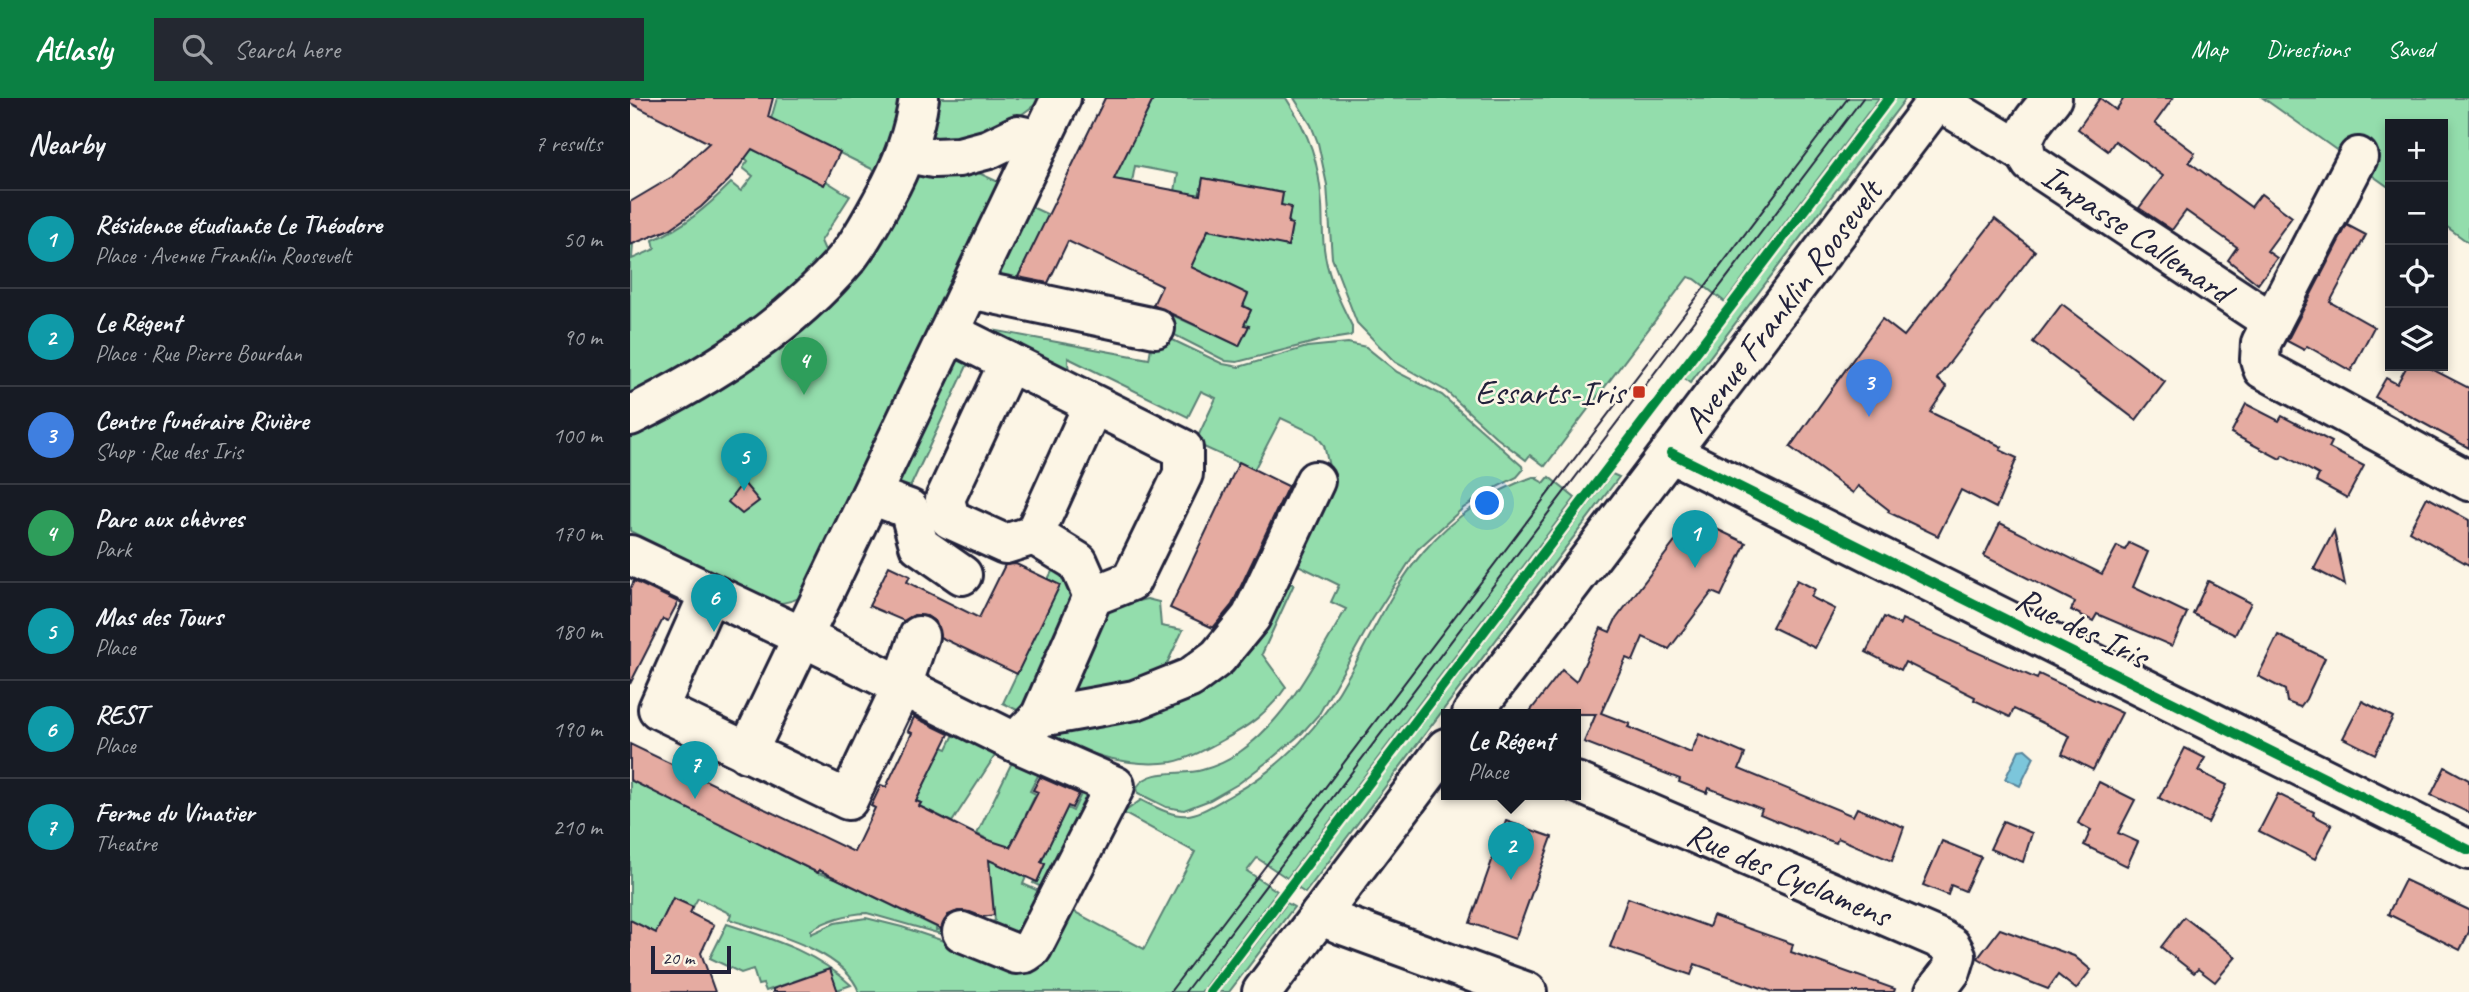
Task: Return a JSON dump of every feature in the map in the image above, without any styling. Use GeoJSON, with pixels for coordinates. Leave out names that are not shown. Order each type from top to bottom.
{"type":"FeatureCollection","features":[{"type":"Feature","properties":{"kind":"street"},"geometry":{"type":"LineString","coordinates":[[630,416],[693,383],[733,357],[778,324],[822,286],[849,255],[871,222],[907,153],[919,98]]}},
{"type":"Feature","properties":{"kind":"street"},"geometry":{"type":"LineString","coordinates":[[747,752],[1061,98]]}},
{"type":"Feature","properties":{"kind":"street","name":"Impasse Callemard"},"geometry":{"type":"LineString","coordinates":[[2052,98],[2024,134],[2023,152],[2031,163],[2272,322]]}},
{"type":"Feature","properties":{"kind":"street"},"geometry":{"type":"LineString","coordinates":[[1938,99],[2023,152]]}},
{"type":"Feature","properties":{"kind":"street","name":"Avenue Franklin Roosevelt"},"geometry":{"type":"LineString","coordinates":[[1476,709],[1938,99]]}},
{"type":"Feature","properties":{"kind":"street"},"geometry":{"type":"LineString","coordinates":[[907,153],[934,158],[959,157],[989,149],[1018,135],[1041,140]]}},
{"type":"Feature","properties":{"kind":"street","name":"Impasse Callemard"},"geometry":{"type":"LineString","coordinates":[[2358,157],[2261,343],[2260,359],[2263,369],[2469,481]]}},
{"type":"Feature","properties":{"kind":"street"},"geometry":{"type":"LineString","coordinates":[[970,289],[1154,328]]}},
{"type":"Feature","properties":{"kind":"street"},"geometry":{"type":"LineString","coordinates":[[948,334],[1183,449],[1182,474],[1131,581],[1093,596],[1028,730]]}},
{"type":"Feature","properties":{"kind":"street"},"geometry":{"type":"LineString","coordinates":[[1009,362],[944,499],[950,519],[1005,544],[1034,535],[1093,405]]}},
{"type":"Feature","properties":{"kind":"street","name":"Rue des Iris"},"geometry":{"type":"LineString","coordinates":[[1671,453],[2469,850]]}},
{"type":"Feature","properties":{"kind":"street"},"geometry":{"type":"LineString","coordinates":[[1028,730],[1135,700],[1191,678],[1219,657],[1251,617],[1315,481]]}},
{"type":"Feature","properties":{"kind":"street"},"geometry":{"type":"LineString","coordinates":[[872,495],[909,509],[919,545],[962,575]]}},
{"type":"Feature","properties":{"kind":"street"},"geometry":{"type":"LineString","coordinates":[[1034,535],[1078,562],[1093,596]]}},
{"type":"Feature","properties":{"kind":"street"},"geometry":{"type":"LineString","coordinates":[[630,555],[901,686],[1028,730],[1115,786],[1032,948],[1016,954],[962,932]]}},
{"type":"Feature","properties":{"kind":"street"},"geometry":{"type":"LineString","coordinates":[[709,594],[658,709],[848,800],[901,686],[919,636]]}},
{"type":"Feature","properties":{"kind":"street"},"geometry":{"type":"LineString","coordinates":[[1262,992],[1441,755]]}},
{"type":"Feature","properties":{"kind":"street","name":"Rue des Cyclamens"},"geometry":{"type":"LineString","coordinates":[[1581,784],[1940,939],[1951,946],[1956,955],[1951,971],[1935,992]]}},
{"type":"Feature","properties":{"kind":"street"},"geometry":{"type":"LineString","coordinates":[[1320,915],[1527,992]]}},
{"type":"Feature","properties":{"kind":"green space"},"geometry":{"type":"Polygon","coordinates":[[[777,98],[909,98],[880,173],[771,119],[777,98]]]}},
{"type":"Feature","properties":{"kind":"green space"},"geometry":{"type":"Polygon","coordinates":[[[927,98],[1044,98],[987,140],[932,143],[927,125],[927,98]]]}},
{"type":"Feature","properties":{"kind":"green space"},"geometry":{"type":"Polygon","coordinates":[[[1154,98],[1286,98],[1301,124],[1316,162],[1321,190],[1325,255],[1332,283],[1352,326],[1350,336],[1237,362],[1226,361],[1155,325],[1157,308],[1239,346],[1248,327],[1244,325],[1251,310],[1191,267],[1208,230],[1288,245],[1292,225],[1288,223],[1291,207],[1281,205],[1283,193],[1203,178],[1198,202],[1175,191],[1178,174],[1135,166],[1132,182],[1119,180],[1097,207],[1154,98]]]}},
{"type":"Feature","properties":{"kind":"green space"},"geometry":{"type":"Polygon","coordinates":[[[1294,98],[1879,98],[1725,302],[1695,279],[1688,277],[1545,466],[1530,455],[1526,460],[1497,438],[1446,391],[1395,362],[1357,323],[1332,258],[1327,185],[1318,143],[1311,125],[1294,98]]]}},
{"type":"Feature","properties":{"kind":"green space"},"geometry":{"type":"Polygon","coordinates":[[[1896,98],[1906,98],[1690,383],[1685,376],[1896,98]]]}},
{"type":"Feature","properties":{"kind":"green space"},"geometry":{"type":"Polygon","coordinates":[[[2263,98],[2469,98],[2469,243],[2448,228],[2448,119],[2385,119],[2385,184],[2263,98]]]}},
{"type":"Feature","properties":{"kind":"green space"},"geometry":{"type":"Polygon","coordinates":[[[752,149],[824,185],[826,181],[850,196],[821,241],[830,262],[815,280],[630,406],[630,242],[633,243],[632,259],[655,249],[653,240],[695,216],[731,183],[741,191],[753,176],[743,168],[748,161],[745,158],[752,149]]]}},
{"type":"Feature","properties":{"kind":"green space"},"geometry":{"type":"Polygon","coordinates":[[[970,169],[1005,185],[810,592],[791,601],[771,603],[630,531],[630,425],[719,375],[902,183],[924,170],[970,169]]]}},
{"type":"Feature","properties":{"kind":"green space"},"geometry":{"type":"Polygon","coordinates":[[[1023,203],[1049,215],[1016,281],[990,274],[1023,203]]]}},
{"type":"Feature","properties":{"kind":"green space"},"geometry":{"type":"Polygon","coordinates":[[[979,309],[976,327],[1149,359],[1154,331],[1223,364],[1239,367],[1307,347],[1348,343],[1366,347],[1397,372],[1442,395],[1522,466],[1523,470],[1517,477],[1487,492],[1462,509],[1417,550],[1372,620],[1319,714],[1302,733],[1238,784],[1210,800],[1184,810],[1166,807],[1138,793],[1137,787],[1158,774],[1194,772],[1216,765],[1233,757],[1255,740],[1299,688],[1346,609],[1331,602],[1339,585],[1296,564],[1330,471],[1324,445],[1315,434],[1281,418],[1254,470],[1195,443],[1216,398],[1201,391],[1188,417],[1068,358],[1069,380],[961,328],[979,309]]]}},
{"type":"Feature","properties":{"kind":"green space"},"geometry":{"type":"Polygon","coordinates":[[[955,344],[973,353],[906,496],[889,487],[955,344]]]}},
{"type":"Feature","properties":{"kind":"green space"},"geometry":{"type":"Polygon","coordinates":[[[1612,474],[1619,477],[1444,709],[1441,709],[1441,713],[1305,893],[1299,889],[1299,885],[1612,474]]]}},
{"type":"Feature","properties":{"kind":"green space"},"geometry":{"type":"Polygon","coordinates":[[[1538,477],[1537,479],[1544,483],[1549,477],[1575,498],[1287,878],[1257,858],[1247,871],[1277,891],[1201,992],[859,992],[851,977],[821,954],[783,937],[729,919],[731,914],[698,898],[693,907],[673,898],[656,933],[630,920],[630,780],[818,873],[836,878],[936,927],[936,930],[942,929],[969,942],[867,913],[831,920],[811,930],[811,934],[835,923],[866,918],[902,927],[1030,970],[1062,905],[1144,949],[1195,852],[1123,813],[1141,800],[1169,813],[1198,813],[1269,771],[1300,742],[1327,709],[1393,595],[1424,551],[1474,506],[1538,477]]]}},
{"type":"Feature","properties":{"kind":"green space"},"geometry":{"type":"Polygon","coordinates":[[[1058,560],[1077,590],[1021,712],[1003,703],[1059,585],[1048,579],[1058,560]]]}},
{"type":"Feature","properties":{"kind":"green space"},"geometry":{"type":"Polygon","coordinates":[[[1285,583],[1294,584],[1262,654],[1286,687],[1265,711],[1240,730],[1191,756],[1172,762],[1156,763],[1108,758],[1048,736],[1048,729],[1110,715],[1285,583]]]}},
{"type":"Feature","properties":{"kind":"green space"},"geometry":{"type":"Polygon","coordinates":[[[1147,599],[1159,602],[1161,626],[1183,630],[1160,678],[1056,695],[1101,609],[1147,599]]]}},
{"type":"Feature","properties":{"kind":"green space"},"geometry":{"type":"Polygon","coordinates":[[[957,728],[1000,748],[952,822],[919,806],[921,803],[916,801],[942,747],[947,749],[957,728]]]}},
{"type":"Feature","properties":{"kind":"green space"},"geometry":{"type":"Polygon","coordinates":[[[1015,756],[1042,768],[1030,791],[1036,794],[1010,847],[1005,848],[977,834],[1015,756]]]}},
{"type":"Feature","properties":{"kind":"green space"},"geometry":{"type":"Polygon","coordinates":[[[1084,788],[1092,796],[1054,893],[1033,883],[1037,882],[1045,864],[1041,862],[1067,808],[1073,811],[1084,788]]]}},
{"type":"Feature","properties":{"kind":"green space"},"geometry":{"type":"Polygon","coordinates":[[[987,853],[998,864],[1026,877],[1023,884],[1052,897],[1030,939],[966,927],[995,921],[992,892],[987,892],[990,869],[987,853]]]}},
{"type":"Feature","properties":{"kind":"green space"},"geometry":{"type":"Polygon","coordinates":[[[1287,903],[1294,907],[1229,992],[1218,992],[1287,903]]]}},
{"type":"Feature","properties":{"kind":"green space"},"geometry":{"type":"Polygon","coordinates":[[[727,924],[808,955],[823,964],[851,985],[837,990],[829,969],[766,991],[763,984],[758,985],[753,969],[741,973],[710,958],[727,924]]]}},
{"type":"Feature","properties":{"kind":"water"},"geometry":{"type":"Polygon","coordinates":[[[2025,749],[2034,757],[2020,786],[2005,779],[2019,750],[2025,749]]]}},
{"type":"Feature","properties":{"kind":"building"},"geometry":{"type":"Polygon","coordinates":[[[630,98],[773,98],[768,117],[840,152],[824,185],[752,149],[729,180],[701,207],[670,229],[630,245],[630,202],[672,177],[709,143],[630,103],[630,98]]]}},
{"type":"Feature","properties":{"kind":"building"},"geometry":{"type":"Polygon","coordinates":[[[1105,98],[1154,98],[1114,179],[1200,195],[1203,178],[1283,193],[1281,205],[1291,207],[1288,223],[1292,224],[1288,246],[1208,230],[1191,267],[1248,294],[1243,306],[1251,310],[1244,325],[1249,326],[1239,346],[1153,305],[1162,286],[1068,241],[1048,283],[1018,277],[1105,98]]]}},
{"type":"Feature","properties":{"kind":"building"},"geometry":{"type":"Polygon","coordinates":[[[2100,98],[2116,110],[2124,98],[2173,98],[2155,123],[2195,153],[2189,162],[2251,207],[2261,194],[2292,217],[2267,251],[2277,258],[2258,284],[2228,260],[2237,247],[2186,211],[2172,230],[2139,208],[2163,176],[2115,141],[2108,151],[2078,129],[2100,98]]]}},
{"type":"Feature","properties":{"kind":"building"},"geometry":{"type":"Polygon","coordinates":[[[1995,219],[2035,251],[1937,379],[1947,387],[1930,412],[2002,447],[2000,450],[2017,458],[1996,508],[1961,490],[1938,536],[1888,512],[1889,510],[1858,486],[1853,493],[1790,447],[1882,319],[1904,336],[1995,219]]]}},
{"type":"Feature","properties":{"kind":"building"},"geometry":{"type":"Polygon","coordinates":[[[2347,225],[2366,235],[2330,302],[2374,327],[2351,371],[2307,346],[2304,350],[2287,341],[2347,225]]]}},
{"type":"Feature","properties":{"kind":"building"},"geometry":{"type":"Polygon","coordinates":[[[2062,304],[2165,382],[2136,420],[2033,342],[2062,304]]]}},
{"type":"Feature","properties":{"kind":"building"},"geometry":{"type":"Polygon","coordinates":[[[2404,371],[2436,371],[2469,388],[2469,448],[2375,397],[2386,378],[2397,384],[2404,371]]]}},
{"type":"Feature","properties":{"kind":"building"},"geometry":{"type":"Polygon","coordinates":[[[2246,404],[2279,421],[2282,416],[2332,442],[2329,448],[2364,466],[2347,498],[2316,481],[2319,475],[2283,455],[2280,459],[2231,433],[2246,404]]]}},
{"type":"Feature","properties":{"kind":"building"},"geometry":{"type":"Polygon","coordinates":[[[1239,462],[1288,486],[1232,605],[1213,628],[1170,608],[1239,462]]]}},
{"type":"Feature","properties":{"kind":"building"},"geometry":{"type":"Polygon","coordinates":[[[743,482],[759,501],[742,514],[728,502],[743,482]]]}},
{"type":"Feature","properties":{"kind":"building"},"geometry":{"type":"Polygon","coordinates":[[[2427,497],[2469,520],[2469,565],[2409,531],[2427,497]]]}},
{"type":"Feature","properties":{"kind":"building"},"geometry":{"type":"Polygon","coordinates":[[[1693,518],[1746,543],[1721,596],[1712,592],[1669,649],[1643,637],[1633,661],[1626,658],[1601,713],[1691,753],[1699,734],[1745,754],[1739,769],[1853,816],[1857,808],[1904,827],[1892,861],[1838,838],[1836,843],[1806,833],[1760,814],[1762,809],[1709,788],[1707,793],[1679,782],[1680,779],[1584,742],[1596,714],[1581,714],[1581,709],[1532,709],[1562,670],[1576,682],[1601,628],[1610,632],[1616,619],[1693,518]]]}},
{"type":"Feature","properties":{"kind":"building"},"geometry":{"type":"Polygon","coordinates":[[[2000,523],[2102,574],[2117,546],[2125,550],[2129,543],[2148,552],[2133,587],[2187,613],[2172,646],[2097,614],[2093,621],[2071,610],[2075,602],[1984,556],[2000,523]]]}},
{"type":"Feature","properties":{"kind":"building"},"geometry":{"type":"Polygon","coordinates":[[[2334,531],[2345,585],[2314,569],[2334,531]]]}},
{"type":"Feature","properties":{"kind":"building"},"geometry":{"type":"Polygon","coordinates":[[[1016,564],[1060,585],[1017,674],[940,637],[936,622],[927,616],[914,615],[904,621],[869,606],[889,566],[910,576],[907,582],[979,618],[1005,565],[1016,564]]]}},
{"type":"Feature","properties":{"kind":"building"},"geometry":{"type":"Polygon","coordinates":[[[1797,580],[1815,589],[1811,597],[1835,609],[1815,648],[1772,627],[1797,580]]]}},
{"type":"Feature","properties":{"kind":"building"},"geometry":{"type":"Polygon","coordinates":[[[634,581],[678,602],[668,621],[663,619],[630,684],[630,589],[634,581]]]}},
{"type":"Feature","properties":{"kind":"building"},"geometry":{"type":"Polygon","coordinates":[[[2208,581],[2251,603],[2235,635],[2193,614],[2208,581]]]}},
{"type":"Feature","properties":{"kind":"building"},"geometry":{"type":"Polygon","coordinates":[[[1884,617],[1900,625],[1902,619],[2037,679],[2039,674],[2122,713],[2093,770],[2062,754],[2070,736],[2014,709],[2010,717],[1905,662],[1901,670],[1866,652],[1884,617]]]}},
{"type":"Feature","properties":{"kind":"building"},"geometry":{"type":"Polygon","coordinates":[[[2278,635],[2325,658],[2300,707],[2287,702],[2285,690],[2258,676],[2278,635]]]}},
{"type":"Feature","properties":{"kind":"building"},"geometry":{"type":"Polygon","coordinates":[[[2362,701],[2393,717],[2375,754],[2343,738],[2362,701]]]}},
{"type":"Feature","properties":{"kind":"building"},"geometry":{"type":"Polygon","coordinates":[[[914,717],[949,734],[916,801],[921,803],[919,806],[985,839],[1010,847],[1038,792],[1033,790],[1040,777],[1079,794],[1072,808],[1068,806],[1041,862],[1045,864],[1037,882],[989,860],[994,915],[983,917],[958,911],[948,915],[941,929],[819,870],[818,873],[630,780],[630,744],[854,852],[875,808],[871,806],[881,785],[886,787],[912,733],[908,731],[914,717]]]}},
{"type":"Feature","properties":{"kind":"building"},"geometry":{"type":"Polygon","coordinates":[[[2185,748],[2205,758],[2198,771],[2227,785],[2208,823],[2159,798],[2185,748]]]}},
{"type":"Feature","properties":{"kind":"building"},"geometry":{"type":"Polygon","coordinates":[[[2445,767],[2469,780],[2469,813],[2431,795],[2445,767]]]}},
{"type":"Feature","properties":{"kind":"building"},"geometry":{"type":"Polygon","coordinates":[[[2099,782],[2135,800],[2118,833],[2138,842],[2127,866],[2084,845],[2091,830],[2078,823],[2099,782]]]}},
{"type":"Feature","properties":{"kind":"building"},"geometry":{"type":"Polygon","coordinates":[[[2278,794],[2314,812],[2313,815],[2332,825],[2315,859],[2259,831],[2278,794]]]}},
{"type":"Feature","properties":{"kind":"building"},"geometry":{"type":"Polygon","coordinates":[[[1506,821],[1552,837],[1515,939],[1470,923],[1506,821]]]}},
{"type":"Feature","properties":{"kind":"building"},"geometry":{"type":"Polygon","coordinates":[[[2003,821],[2032,833],[2023,862],[1990,849],[2003,821]]]}},
{"type":"Feature","properties":{"kind":"building"},"geometry":{"type":"Polygon","coordinates":[[[1942,841],[1981,857],[1965,891],[1951,885],[1948,895],[1923,885],[1942,841]]]}},
{"type":"Feature","properties":{"kind":"building"},"geometry":{"type":"Polygon","coordinates":[[[2405,880],[2469,910],[2469,932],[2460,950],[2388,914],[2405,880]]]}},
{"type":"Feature","properties":{"kind":"building"},"geometry":{"type":"Polygon","coordinates":[[[673,898],[693,907],[690,913],[714,925],[701,953],[715,992],[630,992],[630,920],[656,933],[673,898]]]}},
{"type":"Feature","properties":{"kind":"building"},"geometry":{"type":"Polygon","coordinates":[[[1628,898],[1709,927],[1713,916],[1793,944],[1791,952],[1895,989],[1894,992],[1773,992],[1695,964],[1691,975],[1610,947],[1628,898]]]}},
{"type":"Feature","properties":{"kind":"building"},"geometry":{"type":"Polygon","coordinates":[[[2184,917],[2236,957],[2215,982],[2198,969],[2194,973],[2161,947],[2184,917]]]}},
{"type":"Feature","properties":{"kind":"building"},"geometry":{"type":"Polygon","coordinates":[[[2000,929],[2074,956],[2091,970],[2076,989],[2058,975],[2048,989],[1997,969],[1978,958],[2000,929]]]}},
{"type":"Feature","properties":{"kind":"building"},"geometry":{"type":"Polygon","coordinates":[[[830,969],[838,992],[773,992],[773,989],[830,969]]]}},
{"type":"Feature","properties":{"kind":"tram line"},"geometry":{"type":"LineString","coordinates":[[1170,992],[1848,98]]}},
{"type":"Feature","properties":{"kind":"tram line"},"geometry":{"type":"LineString","coordinates":[[1185,992],[1863,98]]}},
{"type":"Feature","properties":{"kind":"cycle path"},"geometry":{"type":"LineString","coordinates":[[1210,992],[1889,98]]}},
{"type":"Feature","properties":{"kind":"cycle path"},"geometry":{"type":"LineString","coordinates":[[1671,453],[2469,850]]}},
{"type":"Feature","properties":{"kind":"place","name":"Essarts-Iris"},"geometry":{"type":"Point","coordinates":[1639,392]}},
{"type":"Feature","properties":{"kind":"place","name":"Parc aux chèvres"},"geometry":{"type":"Point","coordinates":[804,395]}},
{"type":"Feature","properties":{"kind":"place","name":"Centre funéraire Rivière"},"geometry":{"type":"Point","coordinates":[1869,417]}},
{"type":"Feature","properties":{"kind":"place","name":"Mas des Tours"},"geometry":{"type":"Point","coordinates":[744,491]}},
{"type":"Feature","properties":{"kind":"place","name":"Résidence étudiante Le Théodore"},"geometry":{"type":"Point","coordinates":[1695,568]}},
{"type":"Feature","properties":{"kind":"place","name":"REST"},"geometry":{"type":"Point","coordinates":[714,632]}},
{"type":"Feature","properties":{"kind":"place","name":"Ferme du Vinatier"},"geometry":{"type":"Point","coordinates":[695,799]}},
{"type":"Feature","properties":{"kind":"place","name":"Le Régent"},"geometry":{"type":"Point","coordinates":[1511,880]}}]}
